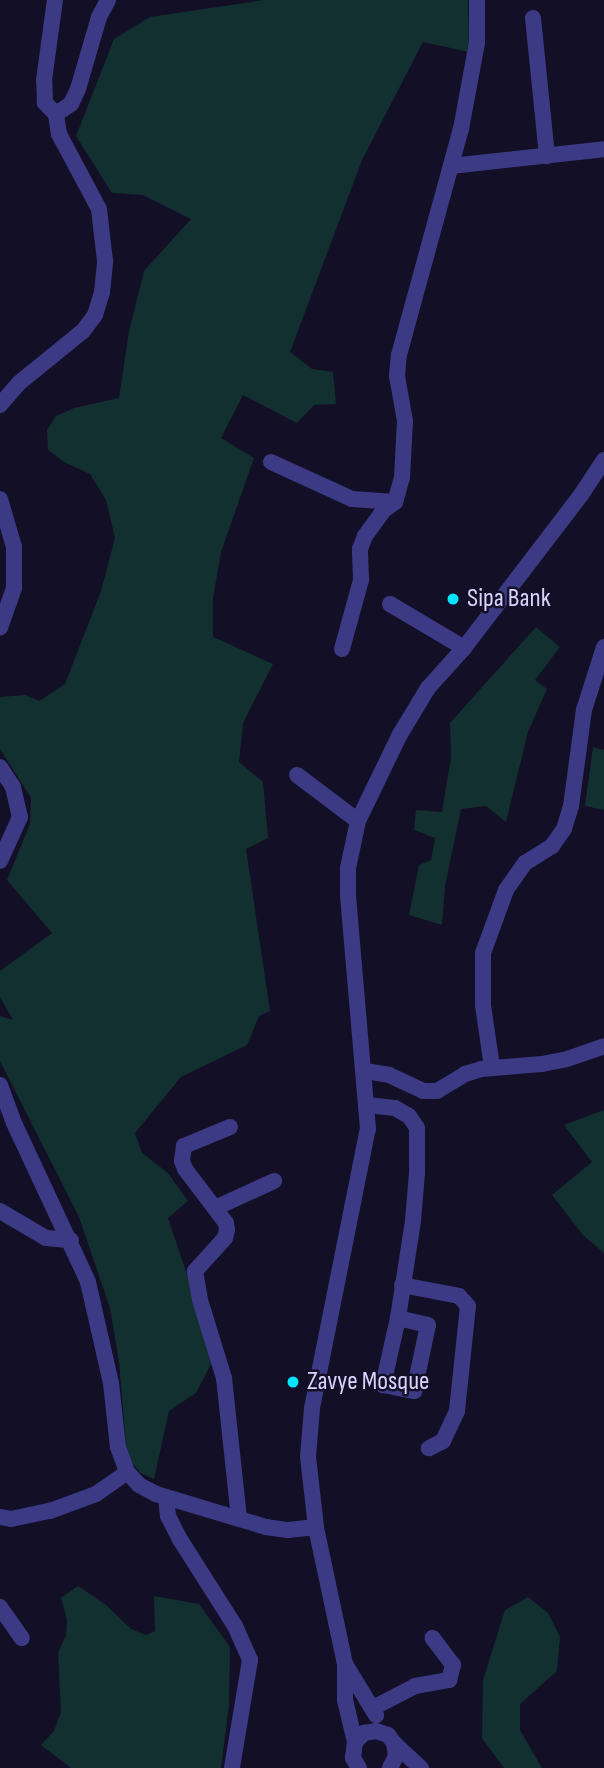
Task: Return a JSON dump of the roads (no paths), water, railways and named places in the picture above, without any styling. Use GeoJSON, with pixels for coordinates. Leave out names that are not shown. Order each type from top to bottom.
{"type":"FeatureCollection","features":[{"type":"Feature","properties":{"kind":"street"},"geometry":{"type":"LineString","coordinates":[[0,405],[19,383],[83,331],[95,315],[102,292],[105,261],[99,209],[60,134],[56,114],[46,103],[44,79],[55,0]]}},
{"type":"Feature","properties":{"kind":"street"},"geometry":{"type":"LineString","coordinates":[[56,114],[71,104],[78,89],[99,17],[108,0]]}},
{"type":"Feature","properties":{"kind":"street"},"geometry":{"type":"LineString","coordinates":[[342,649],[361,580],[360,549],[365,536],[384,510],[395,502],[402,478],[405,442],[397,376],[399,355],[429,237],[451,166],[474,65],[478,24],[477,0]]}},
{"type":"Feature","properties":{"kind":"street"},"geometry":{"type":"LineString","coordinates":[[533,18],[547,156]]}},
{"type":"Feature","properties":{"kind":"street"},"geometry":{"type":"LineString","coordinates":[[451,166],[604,149]]}},
{"type":"Feature","properties":{"kind":"street"},"geometry":{"type":"LineString","coordinates":[[271,462],[352,499],[395,502]]}},
{"type":"Feature","properties":{"kind":"street"},"geometry":{"type":"LineString","coordinates":[[355,1765],[355,1742],[345,1700],[345,1664],[316,1527],[308,1457],[312,1408],[364,1158],[367,1105],[348,868],[358,821],[398,736],[422,697],[464,648],[602,468]]}},
{"type":"Feature","properties":{"kind":"street"},"geometry":{"type":"LineString","coordinates":[[0,499],[14,547],[13,588],[0,628]]}},
{"type":"Feature","properties":{"kind":"street"},"geometry":{"type":"LineString","coordinates":[[390,604],[464,648]]}},
{"type":"Feature","properties":{"kind":"street"},"geometry":{"type":"LineString","coordinates":[[492,1067],[483,1005],[483,953],[506,890],[525,863],[552,846],[564,829],[571,806],[584,710],[604,647]]}},
{"type":"Feature","properties":{"kind":"street"},"geometry":{"type":"LineString","coordinates":[[0,767],[13,787],[20,817],[0,861]]}},
{"type":"Feature","properties":{"kind":"street"},"geometry":{"type":"LineString","coordinates":[[297,775],[358,821]]}},
{"type":"Feature","properties":{"kind":"street"},"geometry":{"type":"LineString","coordinates":[[365,1071],[389,1076],[423,1091],[437,1091],[465,1074],[492,1067],[542,1064],[567,1059],[604,1046]]}},
{"type":"Feature","properties":{"kind":"street"},"geometry":{"type":"LineString","coordinates":[[0,1085],[14,1123],[71,1240],[96,1311],[111,1383],[118,1447],[127,1472],[139,1485],[166,1497],[266,1527],[288,1530],[316,1527]]}},
{"type":"Feature","properties":{"kind":"street"},"geometry":{"type":"LineString","coordinates":[[367,1105],[395,1108],[409,1116],[416,1128],[417,1173],[413,1221],[398,1318],[383,1385],[414,1391],[428,1325],[398,1318]]}},
{"type":"Feature","properties":{"kind":"street"},"geometry":{"type":"LineString","coordinates":[[230,1127],[184,1146],[182,1151],[185,1169],[226,1223],[225,1238],[198,1264],[195,1271],[200,1300],[224,1378],[239,1518]]}},
{"type":"Feature","properties":{"kind":"street"},"geometry":{"type":"LineString","coordinates":[[215,1208],[274,1181]]}},
{"type":"Feature","properties":{"kind":"street"},"geometry":{"type":"LineString","coordinates":[[0,1211],[46,1238],[71,1240]]}},
{"type":"Feature","properties":{"kind":"street"},"geometry":{"type":"LineString","coordinates":[[402,1285],[459,1296],[468,1306],[457,1411],[443,1441],[429,1448]]}},
{"type":"Feature","properties":{"kind":"street"},"geometry":{"type":"LineString","coordinates":[[0,1517],[11,1519],[50,1511],[96,1494],[127,1472]]}},
{"type":"Feature","properties":{"kind":"street"},"geometry":{"type":"LineString","coordinates":[[166,1497],[168,1516],[235,1626],[250,1660],[232,1768]]}},
{"type":"Feature","properties":{"kind":"street"},"geometry":{"type":"LineString","coordinates":[[0,1607],[22,1638]]}},
{"type":"Feature","properties":{"kind":"street"},"geometry":{"type":"LineString","coordinates":[[373,1708],[415,1686],[449,1680],[453,1665],[433,1638]]}},
{"type":"Feature","properties":{"kind":"street"},"geometry":{"type":"LineString","coordinates":[[345,1664],[373,1708],[396,1756],[390,1768]]}},
{"type":"Feature","properties":{"kind":"street"},"geometry":{"type":"LineString","coordinates":[[355,1742],[364,1733],[388,1738],[421,1768]]}},
{"type":"Feature","properties":{"kind":"place","name":"Sipa Bank"},"geometry":{"type":"Point","coordinates":[453,599]}},
{"type":"Feature","properties":{"kind":"place","name":"Zavye Mosque"},"geometry":{"type":"Point","coordinates":[293,1382]}}]}
